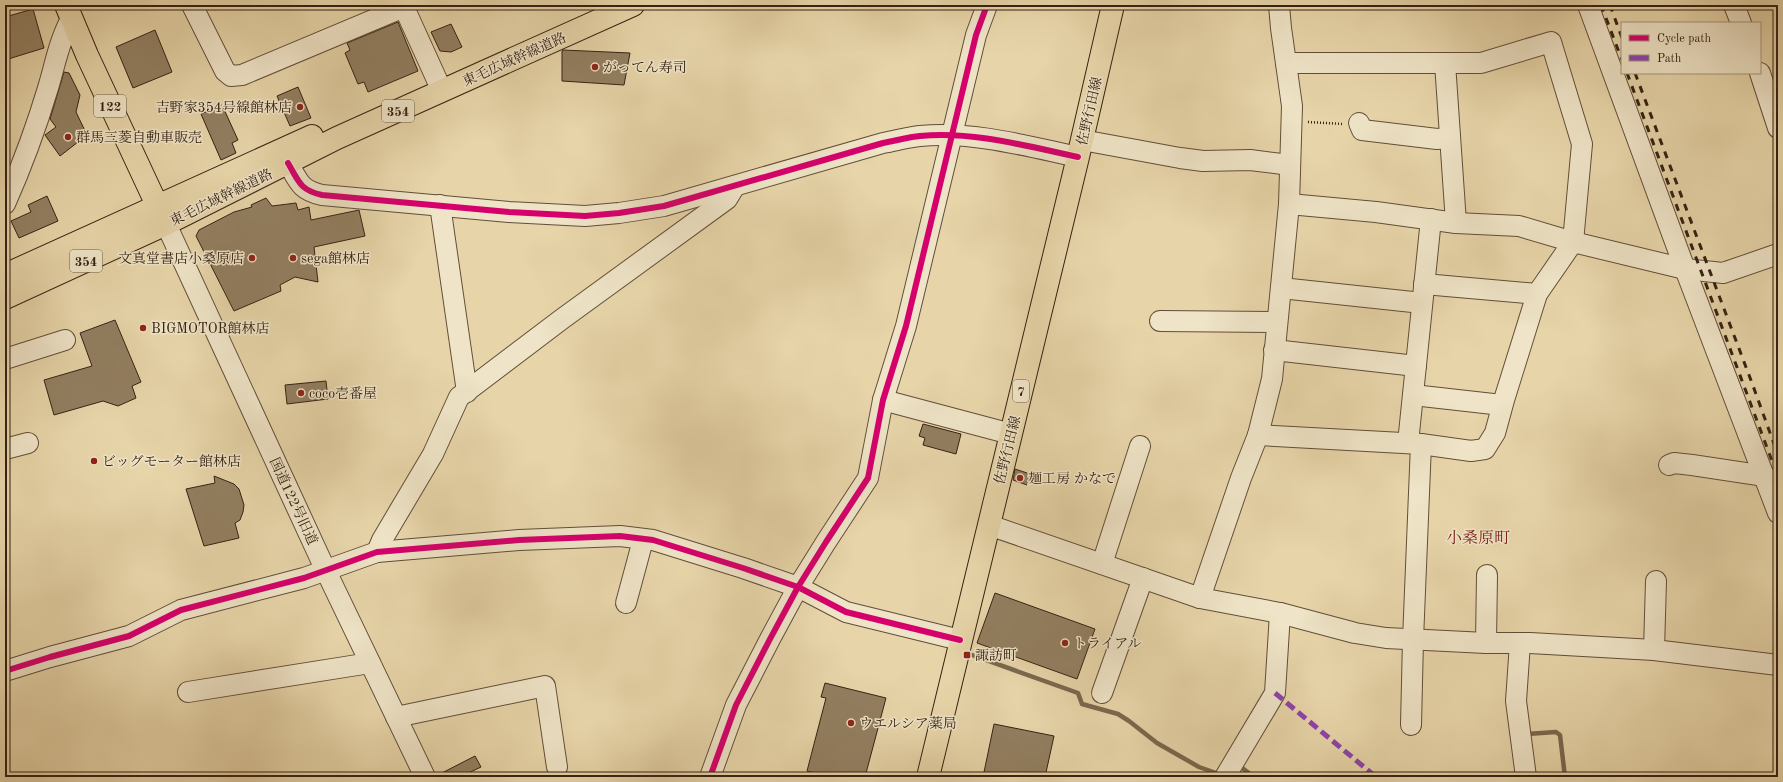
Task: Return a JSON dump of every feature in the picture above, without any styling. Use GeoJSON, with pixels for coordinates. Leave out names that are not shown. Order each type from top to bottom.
{"type":"FeatureCollection","features":[{"type":"Feature","properties":{"kind":"main road","name":"東毛広域幹線道路"},"geometry":{"type":"LineString","coordinates":[[5,275],[161,215],[288,163],[601,5]]}},
{"type":"Feature","properties":{"kind":"main road","name":"東毛広域幹線道路"},"geometry":{"type":"LineString","coordinates":[[5,298],[161,215],[440,86],[633,5]]}},
{"type":"Feature","properties":{"kind":"main road","name":"佐野行田線"},"geometry":{"type":"LineString","coordinates":[[928,777],[1080,148],[1113,5]]}},
{"type":"Feature","properties":{"kind":"main road","name":"122"},"geometry":{"type":"LineString","coordinates":[[69,12],[161,215]]}},
{"type":"Feature","properties":{"kind":"street"},"geometry":{"type":"LineString","coordinates":[[192,5],[225,71],[231,76],[242,75],[404,6],[440,86]]}},
{"type":"Feature","properties":{"kind":"street"},"geometry":{"type":"LineString","coordinates":[[710,777],[736,706],[798,587],[868,478],[883,400],[906,326],[976,34],[987,5]]}},
{"type":"Feature","properties":{"kind":"street"},"geometry":{"type":"LineString","coordinates":[[1200,598],[1241,478],[1258,435],[1272,378],[1290,204],[1292,121],[1292,106],[1279,5]]}},
{"type":"Feature","properties":{"kind":"street"},"geometry":{"type":"LineString","coordinates":[[1588,5],[1685,269],[1778,513]]}},
{"type":"Feature","properties":{"kind":"street"},"geometry":{"type":"LineString","coordinates":[[1734,5],[1741,22]]}},
{"type":"Feature","properties":{"kind":"street"},"geometry":{"type":"LineString","coordinates":[[5,204],[37,123],[52,76],[69,12]]}},
{"type":"Feature","properties":{"kind":"street"},"geometry":{"type":"LineString","coordinates":[[1258,435],[1415,443],[1471,451],[1485,449],[1495,433],[1502,405],[1537,294],[1573,242],[1582,144],[1551,42],[1481,63],[1286,62]]}},
{"type":"Feature","properties":{"kind":"street"},"geometry":{"type":"LineString","coordinates":[[1445,63],[1456,222]]}},
{"type":"Feature","properties":{"kind":"street"},"geometry":{"type":"LineString","coordinates":[[1768,82],[1778,128]]}},
{"type":"Feature","properties":{"kind":"street"},"geometry":{"type":"LineString","coordinates":[[1359,123],[1362,130],[1437,140],[1450,138]]}},
{"type":"Feature","properties":{"kind":"street"},"geometry":{"type":"LineString","coordinates":[[288,163],[301,186],[309,192],[322,195],[509,212],[585,216],[664,206],[883,143],[919,136],[951,136],[993,139],[1203,161],[1250,160],[1290,165]]}},
{"type":"Feature","properties":{"kind":"street"},"geometry":{"type":"LineString","coordinates":[[377,552],[382,540],[432,454],[459,397],[562,319],[727,199],[735,186]]}},
{"type":"Feature","properties":{"kind":"street"},"geometry":{"type":"LineString","coordinates":[[1290,204],[1456,222],[1519,226],[1573,242],[1685,269],[1723,272],[1778,254]]}},
{"type":"Feature","properties":{"kind":"street"},"geometry":{"type":"LineString","coordinates":[[440,205],[467,392]]}},
{"type":"Feature","properties":{"kind":"street","name":"国道122号旧道"},"geometry":{"type":"LineString","coordinates":[[161,215],[326,571],[396,717],[419,776]]}},
{"type":"Feature","properties":{"kind":"street"},"geometry":{"type":"LineString","coordinates":[[1411,725],[1415,443],[1413,395],[1431,219]]}},
{"type":"Feature","properties":{"kind":"street"},"geometry":{"type":"LineString","coordinates":[[1424,284],[1537,294]]}},
{"type":"Feature","properties":{"kind":"street"},"geometry":{"type":"LineString","coordinates":[[1281,288],[1422,303]]}},
{"type":"Feature","properties":{"kind":"street"},"geometry":{"type":"LineString","coordinates":[[1160,321],[1277,322]]}},
{"type":"Feature","properties":{"kind":"street"},"geometry":{"type":"LineString","coordinates":[[5,359],[65,340]]}},
{"type":"Feature","properties":{"kind":"street"},"geometry":{"type":"LineString","coordinates":[[1274,350],[1416,366]]}},
{"type":"Feature","properties":{"kind":"street"},"geometry":{"type":"LineString","coordinates":[[1413,395],[1502,405]]}},
{"type":"Feature","properties":{"kind":"street"},"geometry":{"type":"LineString","coordinates":[[883,400],[1011,434]]}},
{"type":"Feature","properties":{"kind":"street"},"geometry":{"type":"LineString","coordinates":[[5,449],[28,443]]}},
{"type":"Feature","properties":{"kind":"street"},"geometry":{"type":"LineString","coordinates":[[1102,564],[1140,446]]}},
{"type":"Feature","properties":{"kind":"street"},"geometry":{"type":"LineString","coordinates":[[1669,465],[1692,465],[1765,476]]}},
{"type":"Feature","properties":{"kind":"street"},"geometry":{"type":"LineString","coordinates":[[989,525],[1200,598],[1280,613],[1355,633],[1386,638],[1413,640],[1520,643],[1654,650],[1778,665]]}},
{"type":"Feature","properties":{"kind":"street"},"geometry":{"type":"LineString","coordinates":[[5,671],[50,657],[129,636],[182,610],[326,571],[377,552],[519,540],[620,536],[643,540],[653,540],[743,568],[798,587],[846,612],[960,640]]}},
{"type":"Feature","properties":{"kind":"street"},"geometry":{"type":"LineString","coordinates":[[626,603],[643,540]]}},
{"type":"Feature","properties":{"kind":"street"},"geometry":{"type":"LineString","coordinates":[[1486,643],[1487,575]]}},
{"type":"Feature","properties":{"kind":"street"},"geometry":{"type":"LineString","coordinates":[[1102,693],[1143,578]]}},
{"type":"Feature","properties":{"kind":"street"},"geometry":{"type":"LineString","coordinates":[[1654,650],[1656,581]]}},
{"type":"Feature","properties":{"kind":"street"},"geometry":{"type":"LineString","coordinates":[[1225,777],[1275,693],[1280,613]]}},
{"type":"Feature","properties":{"kind":"street"},"geometry":{"type":"LineString","coordinates":[[1520,643],[1516,701],[1526,777]]}},
{"type":"Feature","properties":{"kind":"street"},"geometry":{"type":"LineString","coordinates":[[188,692],[370,663]]}},
{"type":"Feature","properties":{"kind":"street"},"geometry":{"type":"LineString","coordinates":[[396,717],[545,686],[557,767]]}},
{"type":"Feature","properties":{"kind":"path"},"geometry":{"type":"LineString","coordinates":[[1292,121],[1348,124],[1359,123]]}},
{"type":"Feature","properties":{"kind":"building"},"geometry":{"type":"Polygon","coordinates":[[[33,9],[44,48],[5,60],[5,17],[33,9]]]}},
{"type":"Feature","properties":{"kind":"building"},"geometry":{"type":"Polygon","coordinates":[[[398,22],[418,71],[368,92],[364,82],[358,84],[345,53],[350,50],[347,43],[398,22]]]}},
{"type":"Feature","properties":{"kind":"building"},"geometry":{"type":"Polygon","coordinates":[[[451,24],[462,47],[451,52],[440,51],[431,32],[451,24]]]}},
{"type":"Feature","properties":{"kind":"building"},"geometry":{"type":"Polygon","coordinates":[[[155,30],[172,72],[133,88],[116,47],[155,30]]]}},
{"type":"Feature","properties":{"kind":"building","name":"がってん寿司"},"geometry":{"type":"Polygon","coordinates":[[[563,50],[630,53],[624,85],[562,81],[563,50]]]}},
{"type":"Feature","properties":{"kind":"building"},"geometry":{"type":"Polygon","coordinates":[[[64,72],[69,73],[80,95],[76,112],[87,135],[60,156],[45,135],[56,127],[50,119],[64,72]]]}},
{"type":"Feature","properties":{"kind":"building"},"geometry":{"type":"Polygon","coordinates":[[[298,87],[311,118],[290,126],[277,96],[298,87]]]}},
{"type":"Feature","properties":{"kind":"building"},"geometry":{"type":"Polygon","coordinates":[[[222,105],[238,140],[232,143],[236,153],[221,160],[201,114],[222,105]]]}},
{"type":"Feature","properties":{"kind":"building"},"geometry":{"type":"Polygon","coordinates":[[[47,196],[58,221],[19,238],[11,221],[31,212],[28,205],[47,196]]]}},
{"type":"Feature","properties":{"kind":"building"},"geometry":{"type":"Polygon","coordinates":[[[266,198],[272,206],[296,203],[298,210],[309,207],[311,220],[359,210],[365,236],[314,247],[318,282],[295,277],[280,285],[281,291],[234,311],[196,236],[199,230],[234,212],[252,207],[251,205],[266,198]]]}},
{"type":"Feature","properties":{"kind":"building"},"geometry":{"type":"Polygon","coordinates":[[[115,320],[141,382],[132,386],[136,398],[118,406],[103,401],[54,415],[44,380],[92,366],[80,333],[115,320]]]}},
{"type":"Feature","properties":{"kind":"building"},"geometry":{"type":"Polygon","coordinates":[[[326,381],[328,399],[287,404],[285,385],[326,381]]]}},
{"type":"Feature","properties":{"kind":"building"},"geometry":{"type":"Polygon","coordinates":[[[923,424],[961,434],[956,454],[923,445],[925,438],[919,436],[923,424]]]}},
{"type":"Feature","properties":{"kind":"building"},"geometry":{"type":"Polygon","coordinates":[[[1015,469],[1030,474],[1027,485],[1013,480],[1015,469]]]}},
{"type":"Feature","properties":{"kind":"building"},"geometry":{"type":"Polygon","coordinates":[[[214,476],[234,484],[239,489],[244,505],[243,512],[240,520],[235,523],[239,538],[204,546],[186,489],[215,483],[214,476]]]}},
{"type":"Feature","properties":{"kind":"building"},"geometry":{"type":"Polygon","coordinates":[[[995,593],[1095,629],[1077,679],[977,643],[995,593]]]}},
{"type":"Feature","properties":{"kind":"building"},"geometry":{"type":"Polygon","coordinates":[[[825,683],[886,698],[865,777],[830,777],[807,771],[826,698],[821,697],[825,683]]]}},
{"type":"Feature","properties":{"kind":"building"},"geometry":{"type":"Polygon","coordinates":[[[994,724],[1054,736],[1045,777],[983,777],[994,724]]]}},
{"type":"Feature","properties":{"kind":"building"},"geometry":{"type":"Polygon","coordinates":[[[475,756],[481,767],[460,777],[436,777],[436,776],[475,756]]]}},
{"type":"Feature","properties":{"kind":"waterway"},"geometry":{"type":"LineString","coordinates":[[972,655],[1078,693],[1082,704],[1118,714],[1157,743],[1199,767],[1219,774]]}},
{"type":"Feature","properties":{"kind":"waterway"},"geometry":{"type":"LineString","coordinates":[[1527,734],[1556,732],[1560,735],[1565,777]]}},
{"type":"Feature","properties":{"kind":"waterway"},"geometry":{"type":"LineString","coordinates":[[1239,770],[1241,767],[1254,777]]}},
{"type":"Feature","properties":{"kind":"railway"},"geometry":{"type":"LineString","coordinates":[[1601,5],[1621,57]]}},
{"type":"Feature","properties":{"kind":"railway"},"geometry":{"type":"LineString","coordinates":[[1610,5],[1621,35]]}},
{"type":"Feature","properties":{"kind":"railway"},"geometry":{"type":"LineString","coordinates":[[1627,74],[1778,477]]}},
{"type":"Feature","properties":{"kind":"railway"},"geometry":{"type":"LineString","coordinates":[[1635,74],[1778,455]]}},
{"type":"Feature","properties":{"kind":"marked path"},"geometry":{"type":"LineString","coordinates":[[1275,693],[1376,777]]}},
{"type":"Feature","properties":{"kind":"cycle path"},"geometry":{"type":"LineString","coordinates":[[710,777],[736,705],[770,639],[798,587],[868,478],[883,400],[906,326],[976,35],[987,5]]}},
{"type":"Feature","properties":{"kind":"cycle path"},"geometry":{"type":"LineString","coordinates":[[288,163],[304,188],[322,195],[509,212],[585,216],[619,213],[664,206],[883,143],[915,137],[940,135],[999,140],[1078,157]]}},
{"type":"Feature","properties":{"kind":"cycle path"},"geometry":{"type":"LineString","coordinates":[[5,671],[50,657],[129,636],[181,610],[304,578],[377,552],[519,540],[620,536],[653,540],[743,568],[798,587],[846,612],[960,640]]}},
{"type":"Feature","properties":{"kind":"place","name":"がってん寿司"},"geometry":{"type":"Point","coordinates":[595,67]}},
{"type":"Feature","properties":{"kind":"place","name":"吉野家354号線館林店"},"geometry":{"type":"Point","coordinates":[300,107]}},
{"type":"Feature","properties":{"kind":"place","name":"群馬三菱自動車販売"},"geometry":{"type":"Point","coordinates":[68,137]}},
{"type":"Feature","properties":{"kind":"place","name":"文真堂書店小桑原店"},"geometry":{"type":"Point","coordinates":[252,258]}},
{"type":"Feature","properties":{"kind":"place","name":"sega館林店"},"geometry":{"type":"Point","coordinates":[293,258]}},
{"type":"Feature","properties":{"kind":"place","name":"BIGMOTOR館林店"},"geometry":{"type":"Point","coordinates":[143,328]}},
{"type":"Feature","properties":{"kind":"place","name":"coco壱番屋"},"geometry":{"type":"Point","coordinates":[301,393]}},
{"type":"Feature","properties":{"kind":"place","name":"ビッグモーター館林店"},"geometry":{"type":"Point","coordinates":[94,461]}},
{"type":"Feature","properties":{"kind":"place","name":"麺工房 かなで"},"geometry":{"type":"Point","coordinates":[1020,478]}},
{"type":"Feature","properties":{"kind":"place","name":"トライアル"},"geometry":{"type":"Point","coordinates":[1065,643]}},
{"type":"Feature","properties":{"kind":"place","name":"諏訪町"},"geometry":{"type":"Point","coordinates":[967,655]}},
{"type":"Feature","properties":{"kind":"place","name":"ウエルシア薬局"},"geometry":{"type":"Point","coordinates":[851,723]}},
{"type":"Feature","properties":{"kind":"district","name":"小桑原町"},"geometry":{"type":"Point","coordinates":[1478,537]}}]}
